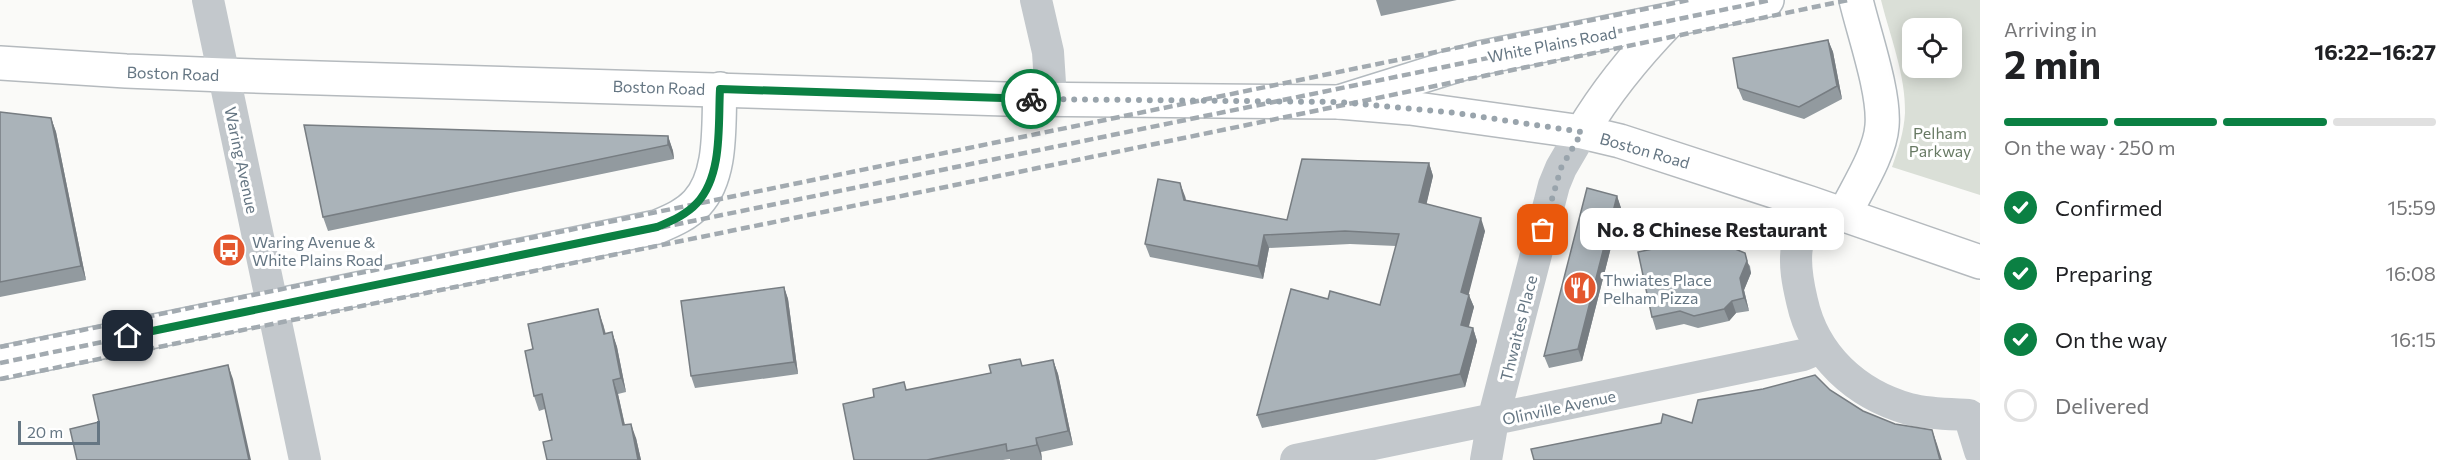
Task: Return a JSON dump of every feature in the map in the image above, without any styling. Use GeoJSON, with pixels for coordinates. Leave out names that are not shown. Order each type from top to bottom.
{"type":"FeatureCollection","features":[{"type":"Feature","properties":{"kind":"main road","name":"White Plains Road"},"geometry":{"type":"LineString","coordinates":[[1339,102],[1480,58],[1767,0]]}},
{"type":"Feature","properties":{"kind":"main road"},"geometry":{"type":"LineString","coordinates":[[1844,215],[1867,170],[1882,128],[1881,100],[1856,0]]}},
{"type":"Feature","properties":{"kind":"main road"},"geometry":{"type":"LineString","coordinates":[[1582,132],[1611,87],[1636,56],[1670,21]]}},
{"type":"Feature","properties":{"kind":"main road","name":"Boston Road"},"geometry":{"type":"LineString","coordinates":[[0,63],[224,75],[875,95],[1339,102],[1456,113],[1582,132],[1654,151],[1980,262]]}},
{"type":"Feature","properties":{"kind":"main road"},"geometry":{"type":"LineString","coordinates":[[0,363],[657,227],[679,217],[698,202],[710,182],[715,157],[720,89]]}},
{"type":"Feature","properties":{"kind":"street","name":"Waring Avenue"},"geometry":{"type":"LineString","coordinates":[[208,0],[305,460]]}},
{"type":"Feature","properties":{"kind":"street"},"geometry":{"type":"LineString","coordinates":[[1036,0],[1048,52],[1051,99]]}},
{"type":"Feature","properties":{"kind":"street","name":"Thwaites Place"},"geometry":{"type":"LineString","coordinates":[[1486,460],[1493,420],[1554,185],[1582,132]]}},
{"type":"Feature","properties":{"kind":"street"},"geometry":{"type":"LineString","coordinates":[[1810,203],[1797,247],[1797,264],[1806,318],[1820,348],[1845,375],[1884,400],[1911,409],[1969,415],[1980,451]]}},
{"type":"Feature","properties":{"kind":"street","name":"Olinville Avenue"},"geometry":{"type":"LineString","coordinates":[[1296,460],[1803,355],[1820,348]]}},
{"type":"Feature","properties":{"kind":"green space","name":"Pelham Parkway"},"geometry":{"type":"Polygon","coordinates":[[[1881,0],[1980,0],[1980,195],[1892,167],[1905,113],[1900,70],[1881,0]]]}},
{"type":"Feature","properties":{"kind":"building"},"geometry":{"type":"Polygon","coordinates":[[[1828,40],[1837,86],[1799,107],[1738,88],[1733,58],[1828,40]]]}},
{"type":"Feature","properties":{"kind":"building"},"geometry":{"type":"Polygon","coordinates":[[[0,112],[51,118],[81,266],[0,282],[0,112]]]}},
{"type":"Feature","properties":{"kind":"building"},"geometry":{"type":"Polygon","coordinates":[[[304,125],[668,136],[668,145],[323,217],[304,125]]]}},
{"type":"Feature","properties":{"kind":"building"},"geometry":{"type":"Polygon","coordinates":[[[1302,159],[1429,163],[1419,202],[1481,218],[1461,292],[1469,295],[1461,325],[1473,328],[1460,374],[1257,415],[1291,289],[1328,299],[1330,291],[1380,305],[1399,234],[1345,231],[1264,235],[1258,266],[1145,244],[1158,179],[1180,183],[1184,200],[1287,220],[1302,159]]]}},
{"type":"Feature","properties":{"kind":"building"},"geometry":{"type":"Polygon","coordinates":[[[1587,188],[1617,196],[1578,349],[1544,356],[1587,188]]]}},
{"type":"Feature","properties":{"kind":"building"},"geometry":{"type":"Polygon","coordinates":[[[1698,232],[1713,236],[1731,232],[1735,249],[1745,253],[1747,261],[1740,278],[1744,298],[1732,301],[1724,309],[1694,316],[1680,311],[1652,317],[1638,252],[1691,241],[1698,232]]]}},
{"type":"Feature","properties":{"kind":"building"},"geometry":{"type":"Polygon","coordinates":[[[784,287],[794,362],[691,376],[681,301],[784,287]]]}},
{"type":"Feature","properties":{"kind":"building"},"geometry":{"type":"Polygon","coordinates":[[[598,309],[604,334],[612,332],[621,378],[613,380],[623,425],[631,424],[638,460],[547,460],[543,442],[552,440],[542,394],[534,396],[525,351],[533,349],[528,324],[598,309]]]}},
{"type":"Feature","properties":{"kind":"building"},"geometry":{"type":"Polygon","coordinates":[[[1020,359],[1022,366],[1053,360],[1068,431],[1036,438],[1037,445],[1007,451],[1006,444],[927,460],[854,460],[843,404],[874,397],[873,389],[904,382],[906,390],[991,373],[989,365],[1020,359]]]}},
{"type":"Feature","properties":{"kind":"building"},"geometry":{"type":"Polygon","coordinates":[[[228,365],[249,460],[77,460],[70,429],[99,422],[93,395],[228,365]]]}},
{"type":"Feature","properties":{"kind":"building"},"geometry":{"type":"Polygon","coordinates":[[[1815,375],[1830,390],[1863,411],[1895,424],[1932,430],[1940,460],[1534,460],[1531,449],[1661,423],[1663,414],[1692,423],[1698,400],[1763,389],[1815,375]]]}},
{"type":"Feature","properties":{"kind":"railway"},"geometry":{"type":"LineString","coordinates":[[0,347],[1689,0]]}},
{"type":"Feature","properties":{"kind":"railway"},"geometry":{"type":"LineString","coordinates":[[0,363],[1771,0]]}},
{"type":"Feature","properties":{"kind":"railway"},"geometry":{"type":"LineString","coordinates":[[0,379],[1848,0]]}},
{"type":"Feature","properties":{"kind":"way so far"},"geometry":{"type":"LineString","coordinates":[[1031,99],[1339,102],[1456,113],[1582,132],[1570,150],[1554,185],[1543,230]]}},
{"type":"Feature","properties":{"kind":"place","name":"No. 8 Chinese Restaurant"},"geometry":{"type":"Point","coordinates":[1543,230]}},
{"type":"Feature","properties":{"kind":"place","name":"Waring Avenue & White Plains Road"},"geometry":{"type":"Point","coordinates":[229,250]}},
{"type":"Feature","properties":{"kind":"place","name":"Thwiates Place Pelham Pizza"},"geometry":{"type":"Point","coordinates":[1580,288]}},
{"type":"Feature","properties":{"kind":"route"},"geometry":{"type":"LineString","coordinates":[[128,336],[657,227],[688,212],[698,202],[710,182],[715,157],[720,89],[1031,99]]}}]}
